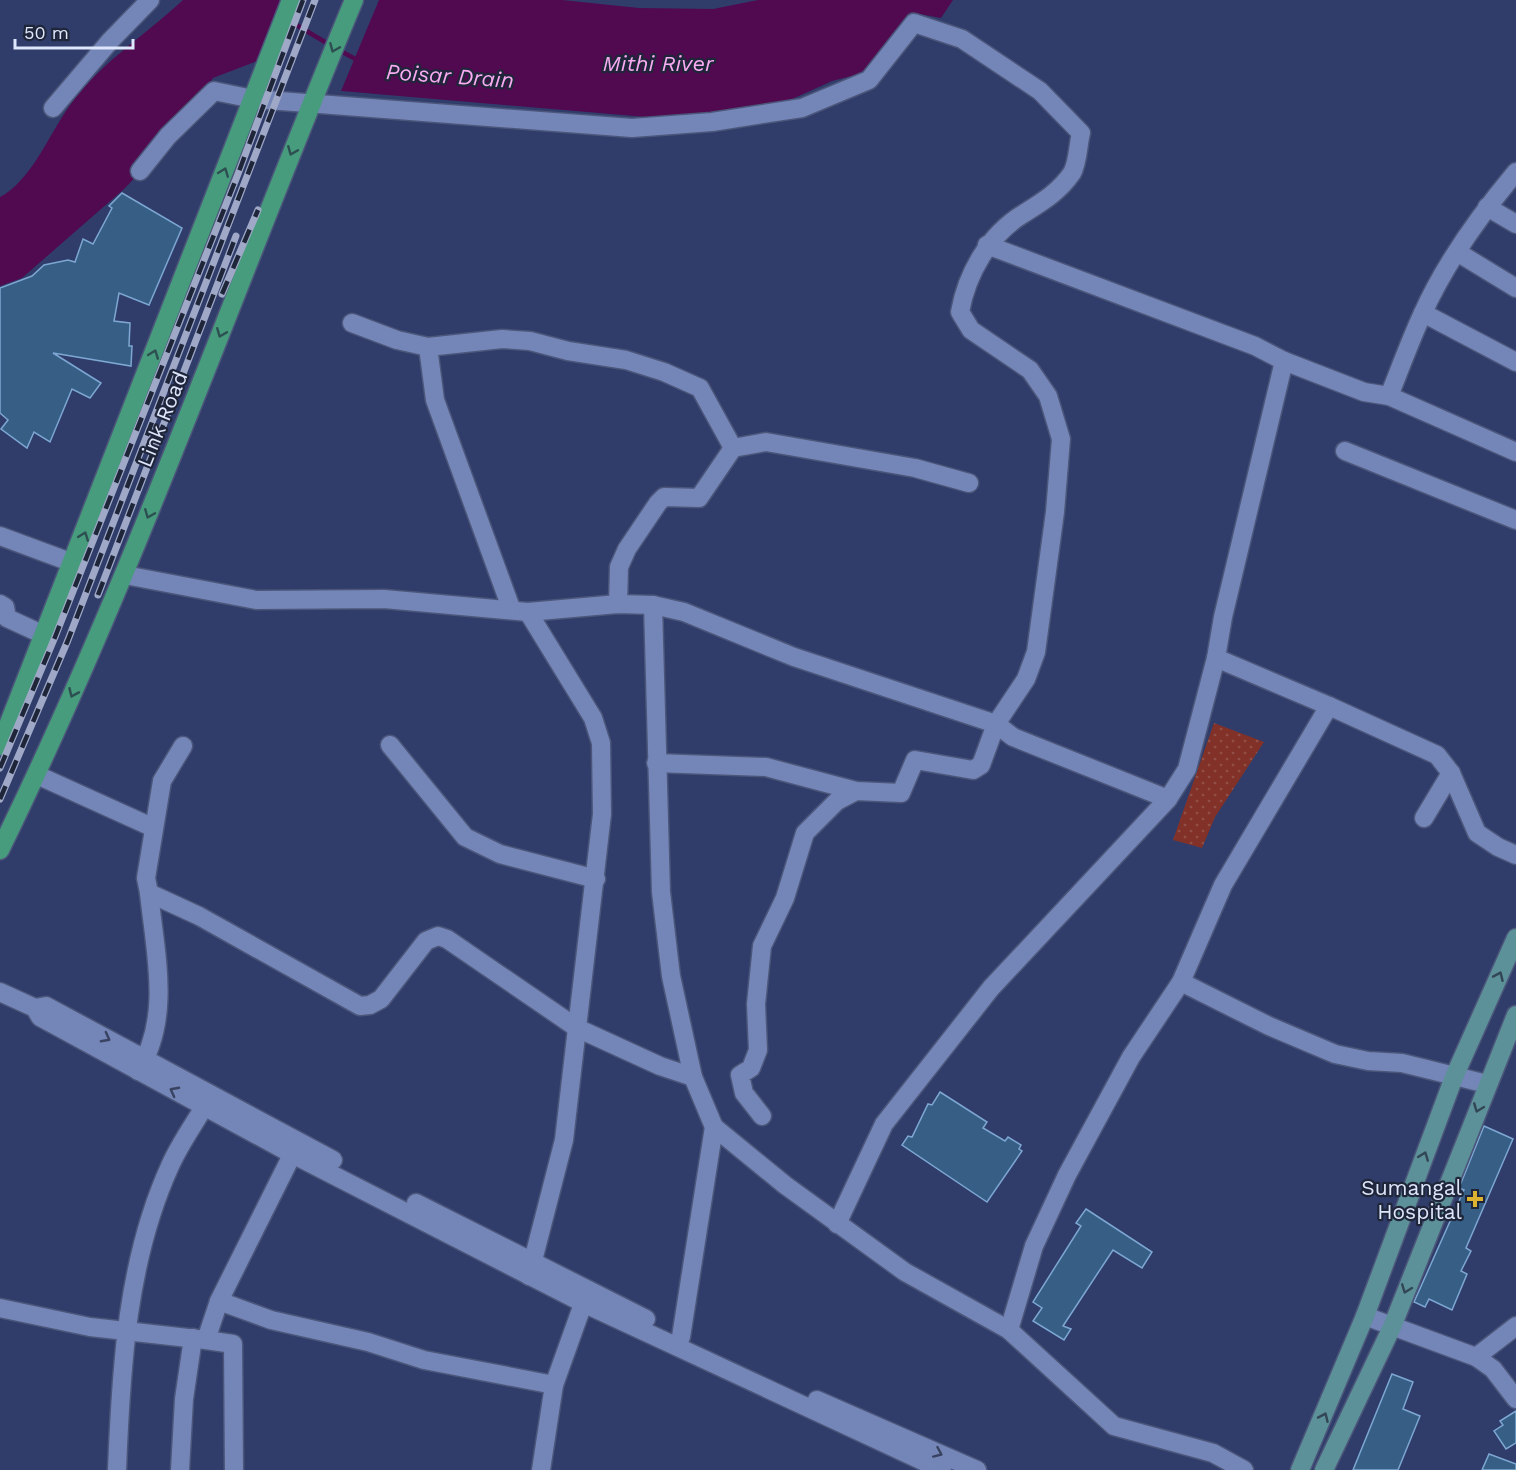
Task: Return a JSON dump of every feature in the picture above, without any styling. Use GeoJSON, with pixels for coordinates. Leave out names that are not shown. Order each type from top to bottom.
{"type":"FeatureCollection","features":[{"type":"Feature","properties":{"kind":"main road","name":"Link Road"},"geometry":{"type":"LineString","coordinates":[[0,746],[291,0]]}},
{"type":"Feature","properties":{"kind":"main road","name":"Link Road"},"geometry":{"type":"LineString","coordinates":[[0,850],[37,775],[125,575],[354,0]]}},
{"type":"Feature","properties":{"kind":"main road"},"geometry":{"type":"LineString","coordinates":[[1300,1470],[1365,1316],[1454,1077],[1516,938]]}},
{"type":"Feature","properties":{"kind":"main road"},"geometry":{"type":"LineString","coordinates":[[1324,1470],[1392,1327],[1487,1083],[1516,1015]]}},
{"type":"Feature","properties":{"kind":"street"},"geometry":{"type":"LineString","coordinates":[[53,108],[110,41],[150,0]]}},
{"type":"Feature","properties":{"kind":"street"},"geometry":{"type":"LineString","coordinates":[[140,171],[168,136],[214,92],[253,99],[313,100],[632,128],[712,122],[802,108],[869,80],[914,23],[962,39],[1040,91],[1081,133],[1073,171],[1049,199],[1021,215],[987,245],[963,295],[960,312],[971,330],[1030,370],[1048,396],[1061,439],[1055,512],[1036,652],[1026,679],[996,724],[981,765],[974,770],[915,760],[901,793],[856,791],[766,767],[656,763]]}},
{"type":"Feature","properties":{"kind":"street"},"geometry":{"type":"LineString","coordinates":[[1389,396],[1423,313],[1457,252],[1487,207],[1516,172]]}},
{"type":"Feature","properties":{"kind":"street"},"geometry":{"type":"LineString","coordinates":[[1487,207],[1516,224]]}},
{"type":"Feature","properties":{"kind":"street"},"geometry":{"type":"LineString","coordinates":[[987,245],[1255,346],[1284,361],[1364,392],[1389,396],[1516,452]]}},
{"type":"Feature","properties":{"kind":"street"},"geometry":{"type":"LineString","coordinates":[[1457,252],[1516,288]]}},
{"type":"Feature","properties":{"kind":"street"},"geometry":{"type":"LineString","coordinates":[[1423,313],[1516,362]]}},
{"type":"Feature","properties":{"kind":"street"},"geometry":{"type":"LineString","coordinates":[[352,323],[397,340],[428,347],[502,339],[530,341],[568,351],[626,360],[664,372],[700,388],[733,448]]}},
{"type":"Feature","properties":{"kind":"street"},"geometry":{"type":"LineString","coordinates":[[428,347],[435,400],[519,610],[593,718],[601,744],[602,814],[596,879],[564,1140],[531,1269]]}},
{"type":"Feature","properties":{"kind":"street"},"geometry":{"type":"LineString","coordinates":[[837,1224],[884,1124],[991,988],[1168,799],[1187,769],[1216,658],[1223,617],[1284,361]]}},
{"type":"Feature","properties":{"kind":"street"},"geometry":{"type":"LineString","coordinates":[[618,604],[619,567],[627,549],[658,503],[664,497],[699,498],[733,448],[766,442],[915,468],[969,483]]}},
{"type":"Feature","properties":{"kind":"street"},"geometry":{"type":"LineString","coordinates":[[1345,451],[1516,520]]}},
{"type":"Feature","properties":{"kind":"street"},"geometry":{"type":"LineString","coordinates":[[0,536],[70,569]]}},
{"type":"Feature","properties":{"kind":"street"},"geometry":{"type":"LineString","coordinates":[[0,546],[70,569]]}},
{"type":"Feature","properties":{"kind":"street"},"geometry":{"type":"LineString","coordinates":[[125,575],[256,600],[384,599],[519,610],[618,604],[653,605],[684,612],[794,657],[996,724],[1013,737],[1168,799]]}},
{"type":"Feature","properties":{"kind":"street"},"geometry":{"type":"LineString","coordinates":[[0,604],[5,607],[7,618],[44,635]]}},
{"type":"Feature","properties":{"kind":"street"},"geometry":{"type":"LineString","coordinates":[[653,605],[661,892],[669,965],[693,1077],[714,1127],[837,1224],[905,1272],[1009,1330],[1114,1426],[1213,1453],[1244,1470]]}},
{"type":"Feature","properties":{"kind":"street"},"geometry":{"type":"LineString","coordinates":[[1216,658],[1437,755],[1447,768],[1478,833],[1498,847],[1516,855]]}},
{"type":"Feature","properties":{"kind":"street"},"geometry":{"type":"LineString","coordinates":[[1009,1330],[1034,1246],[1067,1175],[1131,1057],[1181,982],[1223,885],[1329,706]]}},
{"type":"Feature","properties":{"kind":"street"},"geometry":{"type":"LineString","coordinates":[[390,745],[465,837],[500,854],[596,879]]}},
{"type":"Feature","properties":{"kind":"street"},"geometry":{"type":"LineString","coordinates":[[141,1065],[155,1030],[160,992],[146,878],[162,781],[183,746]]}},
{"type":"Feature","properties":{"kind":"street"},"geometry":{"type":"LineString","coordinates":[[1422,814],[1447,768]]}},
{"type":"Feature","properties":{"kind":"street"},"geometry":{"type":"LineString","coordinates":[[37,775],[154,828]]}},
{"type":"Feature","properties":{"kind":"street"},"geometry":{"type":"LineString","coordinates":[[762,1116],[744,1093],[740,1075],[751,1068],[758,1050],[756,1004],[762,946],[784,898],[805,833],[837,801],[856,791]]}},
{"type":"Feature","properties":{"kind":"street"},"geometry":{"type":"LineString","coordinates":[[149,893],[200,916],[360,1006],[370,1005],[381,999],[426,941],[438,936],[447,939],[577,1028],[660,1066],[693,1077]]}},
{"type":"Feature","properties":{"kind":"street"},"geometry":{"type":"LineString","coordinates":[[1181,982],[1269,1026],[1335,1054],[1368,1061],[1402,1063],[1487,1083]]}},
{"type":"Feature","properties":{"kind":"street"},"geometry":{"type":"LineString","coordinates":[[0,992],[35,1008],[40,1017],[141,1065],[295,1148],[585,1296],[785,1393],[900,1444],[970,1469]]}},
{"type":"Feature","properties":{"kind":"street"},"geometry":{"type":"LineString","coordinates":[[117,1470],[127,1331],[136,1272],[146,1234],[170,1166],[208,1101]]}},
{"type":"Feature","properties":{"kind":"street"},"geometry":{"type":"LineString","coordinates":[[681,1337],[714,1127]]}},
{"type":"Feature","properties":{"kind":"street"},"geometry":{"type":"LineString","coordinates":[[180,1470],[184,1400],[199,1339],[295,1148]]}},
{"type":"Feature","properties":{"kind":"street"},"geometry":{"type":"LineString","coordinates":[[541,1470],[554,1385],[585,1296]]}},
{"type":"Feature","properties":{"kind":"street"},"geometry":{"type":"LineString","coordinates":[[219,1301],[271,1320],[368,1342],[424,1360],[554,1385]]}},
{"type":"Feature","properties":{"kind":"street"},"geometry":{"type":"LineString","coordinates":[[0,1308],[90,1327],[233,1344],[234,1470]]}},
{"type":"Feature","properties":{"kind":"street"},"geometry":{"type":"LineString","coordinates":[[1365,1316],[1476,1357],[1493,1369],[1516,1399]]}},
{"type":"Feature","properties":{"kind":"street"},"geometry":{"type":"LineString","coordinates":[[643,1324],[681,1337],[730,1366]]}},
{"type":"Feature","properties":{"kind":"street"},"geometry":{"type":"LineString","coordinates":[[1476,1357],[1516,1326]]}},
{"type":"Feature","properties":{"kind":"street"},"geometry":{"type":"LineString","coordinates":[[900,1444],[942,1470]]}},
{"type":"Feature","properties":{"kind":"shaded area"},"geometry":{"type":"Polygon","coordinates":[[[1214,723],[1264,742],[1215,817],[1202,848],[1173,840],[1214,723]]]}},
{"type":"Feature","properties":{"kind":"water"},"geometry":{"type":"Polygon","coordinates":[[[183,0],[284,0],[257,61],[213,78],[172,140],[124,189],[22,278],[0,286],[0,197],[29,171],[64,114],[91,80],[183,0]]]}},
{"type":"Feature","properties":{"kind":"water","name":"Mithi River"},"geometry":{"type":"Polygon","coordinates":[[[379,0],[562,0],[639,8],[713,9],[758,0],[953,0],[941,18],[914,13],[900,25],[903,40],[871,71],[832,81],[790,100],[704,114],[658,118],[341,91],[379,0]]]}},
{"type":"Feature","properties":{"kind":"building"},"geometry":{"type":"Polygon","coordinates":[[[122,193],[182,228],[149,305],[119,293],[114,321],[130,323],[131,366],[53,353],[101,383],[90,398],[72,389],[50,442],[34,432],[27,448],[1,429],[8,420],[0,413],[0,288],[32,276],[44,265],[68,260],[75,262],[83,239],[93,244],[112,208],[109,206],[122,193]]]}},
{"type":"Feature","properties":{"kind":"building"},"geometry":{"type":"Polygon","coordinates":[[[940,1092],[987,1122],[983,1128],[1005,1141],[1008,1137],[1021,1145],[1019,1149],[1022,1151],[987,1202],[902,1145],[908,1136],[912,1137],[928,1104],[932,1105],[940,1092]]]}},
{"type":"Feature","properties":{"kind":"building"},"geometry":{"type":"Polygon","coordinates":[[[1484,1126],[1513,1139],[1466,1248],[1471,1251],[1461,1271],[1467,1274],[1452,1310],[1429,1299],[1425,1307],[1414,1302],[1464,1190],[1459,1188],[1484,1126]]]}},
{"type":"Feature","properties":{"kind":"building"},"geometry":{"type":"Polygon","coordinates":[[[1086,1209],[1152,1252],[1142,1268],[1113,1250],[1063,1326],[1071,1329],[1064,1340],[1033,1321],[1042,1308],[1033,1302],[1081,1226],[1076,1223],[1086,1209]]]}},
{"type":"Feature","properties":{"kind":"building"},"geometry":{"type":"Polygon","coordinates":[[[1392,1374],[1413,1382],[1403,1409],[1420,1416],[1398,1470],[1353,1470],[1392,1374]]]}},
{"type":"Feature","properties":{"kind":"building"},"geometry":{"type":"Polygon","coordinates":[[[1516,1411],[1516,1443],[1506,1449],[1494,1431],[1503,1425],[1500,1421],[1516,1411]]]}},
{"type":"Feature","properties":{"kind":"building"},"geometry":{"type":"Polygon","coordinates":[[[1489,1454],[1516,1464],[1516,1470],[1482,1470],[1489,1454]]]}},
{"type":"Feature","properties":{"kind":"waterway","name":"Poisar Drain"},"geometry":{"type":"LineString","coordinates":[[288,20],[330,45]]}},
{"type":"Feature","properties":{"kind":"waterway","name":"Poisar Drain"},"geometry":{"type":"LineString","coordinates":[[337,49],[359,61]]}},
{"type":"Feature","properties":{"kind":"railway"},"geometry":{"type":"LineString","coordinates":[[0,768],[55,637],[238,174],[303,0]]}},
{"type":"Feature","properties":{"kind":"railway"},"geometry":{"type":"LineString","coordinates":[[0,799],[68,640],[315,0]]}},
{"type":"Feature","properties":{"kind":"railway"},"geometry":{"type":"LineString","coordinates":[[222,294],[258,210]]}},
{"type":"Feature","properties":{"kind":"railway"},"geometry":{"type":"LineString","coordinates":[[98,595],[236,236]]}},
{"type":"Feature","properties":{"kind":"place","name":"Sumangal Hospital"},"geometry":{"type":"Point","coordinates":[1475,1199]}}]}
